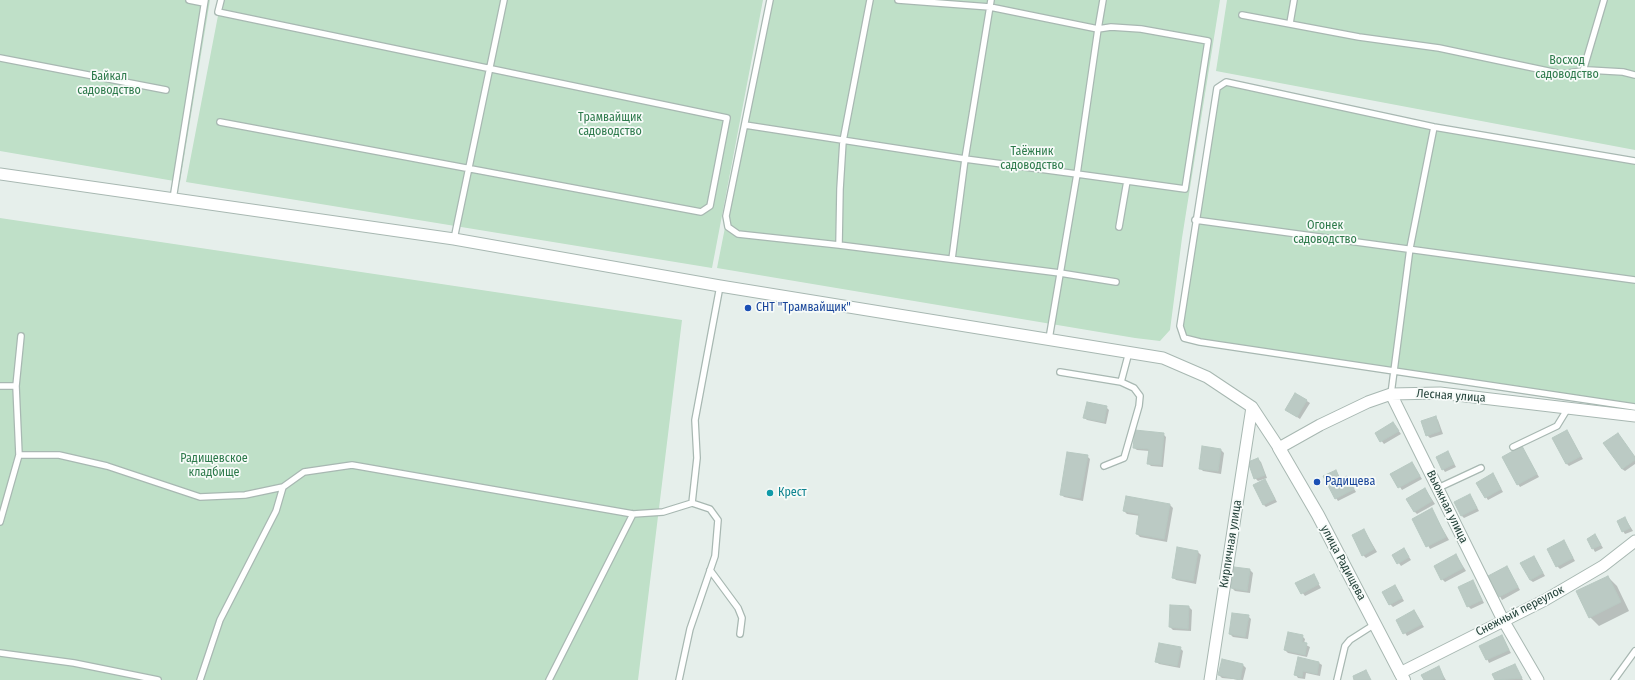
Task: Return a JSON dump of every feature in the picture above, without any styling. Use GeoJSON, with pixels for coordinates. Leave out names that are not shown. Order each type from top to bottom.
{"type":"FeatureCollection","features":[{"type":"Feature","properties":{"kind":"street"},"geometry":{"type":"LineString","coordinates":[[0,174],[454,238],[720,286],[1163,358],[1207,377],[1252,408],[1279,448]]}},
{"type":"Feature","properties":{"kind":"street","name":"Лесная улица"},"geometry":{"type":"LineString","coordinates":[[1279,448],[1320,425],[1368,402],[1391,394],[1440,393],[1635,416]]}},
{"type":"Feature","properties":{"kind":"street","name":"Вьюжная улица"},"geometry":{"type":"LineString","coordinates":[[1391,394],[1503,620],[1538,680]]}},
{"type":"Feature","properties":{"kind":"street","name":"Кирпичная улица"},"geometry":{"type":"LineString","coordinates":[[1210,680],[1252,408]]}},
{"type":"Feature","properties":{"kind":"street","name":"улица Радищева"},"geometry":{"type":"LineString","coordinates":[[1279,448],[1318,516],[1402,677]]}},
{"type":"Feature","properties":{"kind":"street","name":"Снежный переулок"},"geometry":{"type":"LineString","coordinates":[[1402,677],[1503,620],[1545,600],[1575,583],[1603,566],[1635,541]]}},
{"type":"Feature","properties":{"kind":"lane"},"geometry":{"type":"LineString","coordinates":[[173,199],[204,2],[188,0]]}},
{"type":"Feature","properties":{"kind":"lane"},"geometry":{"type":"LineString","coordinates":[[220,0],[218,12],[727,118],[710,206],[701,212],[468,167],[220,122]]}},
{"type":"Feature","properties":{"kind":"lane"},"geometry":{"type":"LineString","coordinates":[[454,238],[504,0]]}},
{"type":"Feature","properties":{"kind":"lane"},"geometry":{"type":"LineString","coordinates":[[770,0],[726,216],[728,226],[738,234],[839,244],[1060,273],[1116,282]]}},
{"type":"Feature","properties":{"kind":"lane"},"geometry":{"type":"LineString","coordinates":[[839,244],[843,141],[870,0]]}},
{"type":"Feature","properties":{"kind":"lane"},"geometry":{"type":"LineString","coordinates":[[745,125],[965,159],[1185,189],[1208,41],[1141,29],[1111,27],[1098,29],[990,7],[898,0]]}},
{"type":"Feature","properties":{"kind":"lane"},"geometry":{"type":"LineString","coordinates":[[952,259],[965,159],[992,0]]}},
{"type":"Feature","properties":{"kind":"lane"},"geometry":{"type":"LineString","coordinates":[[1049,339],[1077,174],[1103,0]]}},
{"type":"Feature","properties":{"kind":"lane"},"geometry":{"type":"LineString","coordinates":[[1290,23],[1294,0]]}},
{"type":"Feature","properties":{"kind":"lane"},"geometry":{"type":"LineString","coordinates":[[1583,71],[1604,0]]}},
{"type":"Feature","properties":{"kind":"lane"},"geometry":{"type":"LineString","coordinates":[[1242,15],[1359,37],[1438,48],[1562,74],[1583,71],[1623,72],[1635,75]]}},
{"type":"Feature","properties":{"kind":"lane"},"geometry":{"type":"LineString","coordinates":[[0,58],[166,90]]}},
{"type":"Feature","properties":{"kind":"lane"},"geometry":{"type":"LineString","coordinates":[[1635,161],[1434,126],[1226,82],[1217,88],[1195,220],[1180,326],[1184,338],[1394,372],[1635,406]]}},
{"type":"Feature","properties":{"kind":"lane"},"geometry":{"type":"LineString","coordinates":[[1391,394],[1410,248],[1434,126]]}},
{"type":"Feature","properties":{"kind":"lane"},"geometry":{"type":"LineString","coordinates":[[1119,227],[1127,181]]}},
{"type":"Feature","properties":{"kind":"lane"},"geometry":{"type":"LineString","coordinates":[[1195,220],[1410,248],[1635,280]]}},
{"type":"Feature","properties":{"kind":"lane"},"geometry":{"type":"LineString","coordinates":[[692,502],[697,458],[695,420],[720,286]]}},
{"type":"Feature","properties":{"kind":"lane"},"geometry":{"type":"LineString","coordinates":[[0,522],[19,455],[16,386],[21,336]]}},
{"type":"Feature","properties":{"kind":"lane"},"geometry":{"type":"LineString","coordinates":[[1121,382],[1129,352]]}},
{"type":"Feature","properties":{"kind":"lane"},"geometry":{"type":"LineString","coordinates":[[1060,372],[1121,382],[1134,388],[1140,396],[1139,406],[1124,458],[1104,466]]}},
{"type":"Feature","properties":{"kind":"lane"},"geometry":{"type":"LineString","coordinates":[[0,386],[16,386]]}},
{"type":"Feature","properties":{"kind":"lane"},"geometry":{"type":"LineString","coordinates":[[1513,447],[1557,426],[1568,408]]}},
{"type":"Feature","properties":{"kind":"lane"},"geometry":{"type":"LineString","coordinates":[[19,455],[59,455],[93,463],[200,497],[245,495],[283,487],[304,472],[352,465],[632,514],[663,512],[677,509],[692,502],[710,509],[718,520],[715,556],[690,629],[679,680]]}},
{"type":"Feature","properties":{"kind":"lane"},"geometry":{"type":"LineString","coordinates":[[1438,488],[1482,468]]}},
{"type":"Feature","properties":{"kind":"lane"},"geometry":{"type":"LineString","coordinates":[[200,680],[220,620],[276,511],[283,487]]}},
{"type":"Feature","properties":{"kind":"lane"},"geometry":{"type":"LineString","coordinates":[[549,680],[632,514]]}},
{"type":"Feature","properties":{"kind":"lane"},"geometry":{"type":"LineString","coordinates":[[710,570],[738,608],[742,618],[740,634]]}},
{"type":"Feature","properties":{"kind":"lane"},"geometry":{"type":"LineString","coordinates":[[1337,680],[1345,646],[1350,640],[1375,624]]}},
{"type":"Feature","properties":{"kind":"lane"},"geometry":{"type":"LineString","coordinates":[[1614,680],[1635,651]]}},
{"type":"Feature","properties":{"kind":"lane"},"geometry":{"type":"LineString","coordinates":[[0,653],[74,663],[158,680]]}},
{"type":"Feature","properties":{"kind":"green space","name":"Байкал садоводство"},"geometry":{"type":"Polygon","coordinates":[[[0,0],[210,0],[180,182],[0,151],[0,0]]]}},
{"type":"Feature","properties":{"kind":"green space","name":"Трамвайщик садоводство"},"geometry":{"type":"Polygon","coordinates":[[[221,0],[763,0],[712,268],[186,182],[221,0]]]}},
{"type":"Feature","properties":{"kind":"green space","name":"Таёжник садоводство"},"geometry":{"type":"Polygon","coordinates":[[[770,0],[1220,0],[1182,238],[1170,330],[1160,341],[1135,338],[717,268],[770,0]]]}},
{"type":"Feature","properties":{"kind":"green space","name":"Восход садоводство"},"geometry":{"type":"Polygon","coordinates":[[[1227,0],[1635,0],[1635,150],[1216,71],[1227,0]]]}},
{"type":"Feature","properties":{"kind":"green space","name":"Огонек садоводство"},"geometry":{"type":"Polygon","coordinates":[[[1226,82],[1434,127],[1635,161],[1635,407],[1184,338],[1181,319],[1217,88],[1226,82]]]}},
{"type":"Feature","properties":{"kind":"green space","name":"Радищевское кладбище"},"geometry":{"type":"Polygon","coordinates":[[[0,218],[682,320],[638,680],[0,680],[0,218]]]}},
{"type":"Feature","properties":{"kind":"building"},"geometry":{"type":"Polygon","coordinates":[[[1295,393],[1307,400],[1297,417],[1285,410],[1295,393]]]}},
{"type":"Feature","properties":{"kind":"building"},"geometry":{"type":"Polygon","coordinates":[[[1087,402],[1107,406],[1104,422],[1083,418],[1087,402]]]}},
{"type":"Feature","properties":{"kind":"building"},"geometry":{"type":"Polygon","coordinates":[[[1436,416],[1440,431],[1426,436],[1421,421],[1436,416]]]}},
{"type":"Feature","properties":{"kind":"building"},"geometry":{"type":"Polygon","coordinates":[[[1393,422],[1399,431],[1380,442],[1375,433],[1393,422]]]}},
{"type":"Feature","properties":{"kind":"building"},"geometry":{"type":"Polygon","coordinates":[[[1135,430],[1164,433],[1161,465],[1147,464],[1149,449],[1133,448],[1135,430]]]}},
{"type":"Feature","properties":{"kind":"building"},"geometry":{"type":"Polygon","coordinates":[[[1567,430],[1581,456],[1566,464],[1552,438],[1567,430]]]}},
{"type":"Feature","properties":{"kind":"building"},"geometry":{"type":"Polygon","coordinates":[[[1618,433],[1635,457],[1635,460],[1622,469],[1603,443],[1618,433]]]}},
{"type":"Feature","properties":{"kind":"building"},"geometry":{"type":"Polygon","coordinates":[[[1202,446],[1221,449],[1218,471],[1199,469],[1202,446]]]}},
{"type":"Feature","properties":{"kind":"building"},"geometry":{"type":"Polygon","coordinates":[[[1522,446],[1537,474],[1517,485],[1502,457],[1522,446]]]}},
{"type":"Feature","properties":{"kind":"building"},"geometry":{"type":"Polygon","coordinates":[[[1448,451],[1454,464],[1442,470],[1436,457],[1448,451]]]}},
{"type":"Feature","properties":{"kind":"building"},"geometry":{"type":"Polygon","coordinates":[[[1067,452],[1088,455],[1080,498],[1060,495],[1067,452]]]}},
{"type":"Feature","properties":{"kind":"building"},"geometry":{"type":"Polygon","coordinates":[[[1258,458],[1265,475],[1254,479],[1248,462],[1258,458]]]}},
{"type":"Feature","properties":{"kind":"building"},"geometry":{"type":"Polygon","coordinates":[[[1412,462],[1420,476],[1398,488],[1390,474],[1412,462]]]}},
{"type":"Feature","properties":{"kind":"building"},"geometry":{"type":"Polygon","coordinates":[[[1336,470],[1340,479],[1347,476],[1354,489],[1335,499],[1323,476],[1336,470]]]}},
{"type":"Feature","properties":{"kind":"building"},"geometry":{"type":"Polygon","coordinates":[[[1493,473],[1501,489],[1485,498],[1476,483],[1493,473]]]}},
{"type":"Feature","properties":{"kind":"building"},"geometry":{"type":"Polygon","coordinates":[[[1265,479],[1275,499],[1263,505],[1253,485],[1265,479]]]}},
{"type":"Feature","properties":{"kind":"building"},"geometry":{"type":"Polygon","coordinates":[[[1425,488],[1432,501],[1414,512],[1406,499],[1425,488]]]}},
{"type":"Feature","properties":{"kind":"building"},"geometry":{"type":"Polygon","coordinates":[[[1470,494],[1477,508],[1461,516],[1454,502],[1470,494]]]}},
{"type":"Feature","properties":{"kind":"building"},"geometry":{"type":"Polygon","coordinates":[[[1126,496],[1170,504],[1164,539],[1136,534],[1139,514],[1123,511],[1126,496]]]}},
{"type":"Feature","properties":{"kind":"building"},"geometry":{"type":"Polygon","coordinates":[[[1432,508],[1446,537],[1426,547],[1412,519],[1432,508]]]}},
{"type":"Feature","properties":{"kind":"building"},"geometry":{"type":"Polygon","coordinates":[[[1625,517],[1630,528],[1622,532],[1617,521],[1625,517]]]}},
{"type":"Feature","properties":{"kind":"building"},"geometry":{"type":"Polygon","coordinates":[[[1364,529],[1374,549],[1362,556],[1352,535],[1364,529]]]}},
{"type":"Feature","properties":{"kind":"building"},"geometry":{"type":"Polygon","coordinates":[[[1595,534],[1601,545],[1592,549],[1587,539],[1595,534]]]}},
{"type":"Feature","properties":{"kind":"building"},"geometry":{"type":"Polygon","coordinates":[[[1564,540],[1573,558],[1556,567],[1547,549],[1564,540]]]}},
{"type":"Feature","properties":{"kind":"building"},"geometry":{"type":"Polygon","coordinates":[[[1177,547],[1198,551],[1193,581],[1172,578],[1177,547]]]}},
{"type":"Feature","properties":{"kind":"building"},"geometry":{"type":"Polygon","coordinates":[[[1404,548],[1409,557],[1397,564],[1392,555],[1404,548]]]}},
{"type":"Feature","properties":{"kind":"building"},"geometry":{"type":"Polygon","coordinates":[[[1456,554],[1463,568],[1441,580],[1434,566],[1456,554]]]}},
{"type":"Feature","properties":{"kind":"building"},"geometry":{"type":"Polygon","coordinates":[[[1534,556],[1543,573],[1530,580],[1520,563],[1534,556]]]}},
{"type":"Feature","properties":{"kind":"building"},"geometry":{"type":"Polygon","coordinates":[[[1507,566],[1518,587],[1499,597],[1488,576],[1507,566]]]}},
{"type":"Feature","properties":{"kind":"building"},"geometry":{"type":"Polygon","coordinates":[[[1234,567],[1250,569],[1247,591],[1231,588],[1234,567]]]}},
{"type":"Feature","properties":{"kind":"building"},"geometry":{"type":"Polygon","coordinates":[[[1314,574],[1319,584],[1301,594],[1295,583],[1314,574]]]}},
{"type":"Feature","properties":{"kind":"building"},"geometry":{"type":"Polygon","coordinates":[[[1608,576],[1621,602],[1589,618],[1576,591],[1608,576]]]}},
{"type":"Feature","properties":{"kind":"building"},"geometry":{"type":"Polygon","coordinates":[[[1473,580],[1482,600],[1467,607],[1458,587],[1473,580]]]}},
{"type":"Feature","properties":{"kind":"building"},"geometry":{"type":"Polygon","coordinates":[[[1395,585],[1402,598],[1389,605],[1382,592],[1395,585]]]}},
{"type":"Feature","properties":{"kind":"building"},"geometry":{"type":"Polygon","coordinates":[[[1170,605],[1189,606],[1188,629],[1169,627],[1170,605]]]}},
{"type":"Feature","properties":{"kind":"building"},"geometry":{"type":"Polygon","coordinates":[[[1414,610],[1422,624],[1403,634],[1396,620],[1414,610]]]}},
{"type":"Feature","properties":{"kind":"building"},"geometry":{"type":"Polygon","coordinates":[[[1232,613],[1249,615],[1245,637],[1229,634],[1232,613]]]}},
{"type":"Feature","properties":{"kind":"building"},"geometry":{"type":"Polygon","coordinates":[[[1288,632],[1303,635],[1302,642],[1307,643],[1305,655],[1284,650],[1288,632]]]}},
{"type":"Feature","properties":{"kind":"building"},"geometry":{"type":"Polygon","coordinates":[[[1502,635],[1509,650],[1486,660],[1479,646],[1502,635]]]}},
{"type":"Feature","properties":{"kind":"building"},"geometry":{"type":"Polygon","coordinates":[[[1159,643],[1181,647],[1177,666],[1155,662],[1159,643]]]}},
{"type":"Feature","properties":{"kind":"building"},"geometry":{"type":"Polygon","coordinates":[[[1298,657],[1319,662],[1317,674],[1303,671],[1302,677],[1294,675],[1298,657]]]}},
{"type":"Feature","properties":{"kind":"building"},"geometry":{"type":"Polygon","coordinates":[[[1222,659],[1243,664],[1240,680],[1218,675],[1222,659]]]}},
{"type":"Feature","properties":{"kind":"building"},"geometry":{"type":"Polygon","coordinates":[[[1515,664],[1522,678],[1495,680],[1492,674],[1515,664]]]}},
{"type":"Feature","properties":{"kind":"building"},"geometry":{"type":"Polygon","coordinates":[[[1439,666],[1444,678],[1441,680],[1424,680],[1421,675],[1439,666]]]}},
{"type":"Feature","properties":{"kind":"building"},"geometry":{"type":"Polygon","coordinates":[[[1366,670],[1371,680],[1354,680],[1353,676],[1366,670]]]}},
{"type":"Feature","properties":{"kind":"place","name":"СНТ \"Трамвайщик\""},"geometry":{"type":"Point","coordinates":[748,308]}},
{"type":"Feature","properties":{"kind":"place","name":"Радищева"},"geometry":{"type":"Point","coordinates":[1317,482]}},
{"type":"Feature","properties":{"kind":"place","name":"Крест"},"geometry":{"type":"Point","coordinates":[770,493]}}]}
